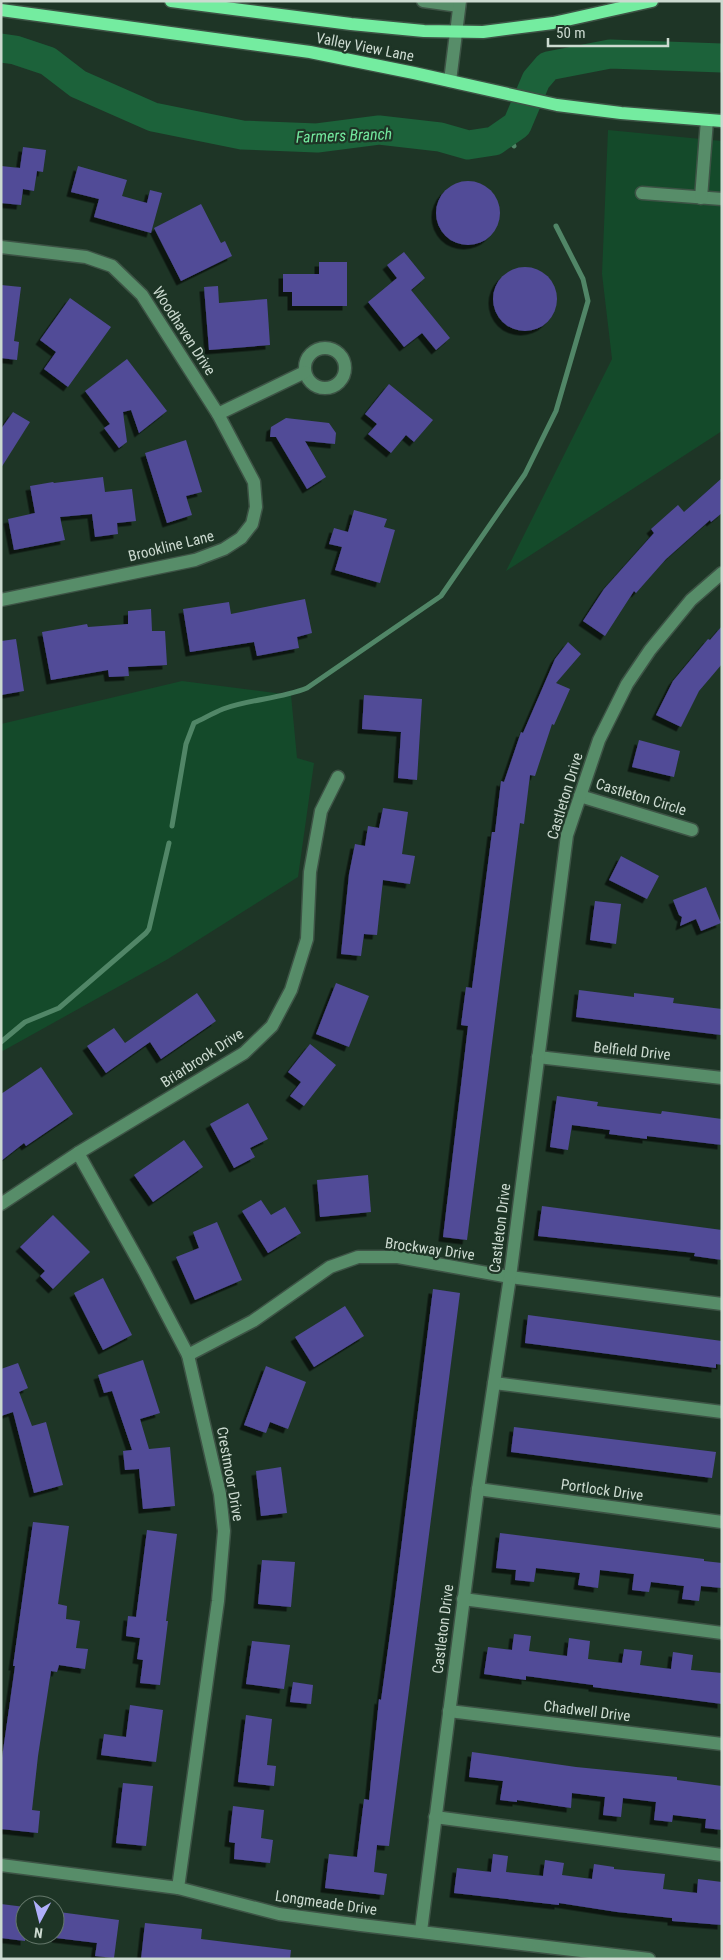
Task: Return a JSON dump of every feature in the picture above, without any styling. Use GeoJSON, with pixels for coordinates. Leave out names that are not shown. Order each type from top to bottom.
{"type":"FeatureCollection","features":[{"type":"Feature","properties":{"kind":"main road","name":"Valley View Lane"},"geometry":{"type":"LineString","coordinates":[[171,1],[351,24],[424,31],[483,32],[553,23],[652,1]]}},
{"type":"Feature","properties":{"kind":"main road","name":"Valley View Lane"},"geometry":{"type":"LineString","coordinates":[[1,10],[310,52],[557,105],[621,113],[722,121]]}},
{"type":"Feature","properties":{"kind":"street"},"geometry":{"type":"LineString","coordinates":[[423,1],[460,3],[450,81]]}},
{"type":"Feature","properties":{"kind":"street"},"geometry":{"type":"LineString","coordinates":[[702,198],[707,120]]}},
{"type":"Feature","properties":{"kind":"street"},"geometry":{"type":"LineString","coordinates":[[642,193],[722,199]]}},
{"type":"Feature","properties":{"kind":"street","name":"Woodhaven Drive"},"geometry":{"type":"LineString","coordinates":[[1,247],[86,257],[112,266],[142,295],[218,414]]}},
{"type":"Feature","properties":{"kind":"street"},"geometry":{"type":"LineString","coordinates":[[218,414],[305,372]]}},
{"type":"Feature","properties":{"kind":"street","name":"Brookline Lane"},"geometry":{"type":"LineString","coordinates":[[1,600],[195,560],[224,550],[242,538],[252,524],[256,507],[254,482],[218,414]]}},
{"type":"Feature","properties":{"kind":"street","name":"Castleton Drive"},"geometry":{"type":"LineString","coordinates":[[421,1931],[463,1599],[510,1277],[567,835],[599,740],[627,684],[650,650],[691,600],[722,573]]}},
{"type":"Feature","properties":{"kind":"street","name":"Briarbrook Drive"},"geometry":{"type":"LineString","coordinates":[[1,1204],[78,1153],[244,1053],[272,1026],[291,990],[307,939],[310,872],[321,812],[338,777]]}},
{"type":"Feature","properties":{"kind":"street","name":"Castleton Circle"},"geometry":{"type":"LineString","coordinates":[[580,796],[692,830]]}},
{"type":"Feature","properties":{"kind":"street","name":"Belfield Drive"},"geometry":{"type":"LineString","coordinates":[[538,1057],[722,1078]]}},
{"type":"Feature","properties":{"kind":"street","name":"Crestmoor Drive"},"geometry":{"type":"LineString","coordinates":[[78,1153],[140,1263],[188,1355],[220,1494],[224,1531],[218,1601],[178,1888]]}},
{"type":"Feature","properties":{"kind":"street","name":"Brockway Drive"},"geometry":{"type":"LineString","coordinates":[[188,1355],[253,1320],[330,1267],[358,1257],[398,1257],[510,1277],[722,1304]]}},
{"type":"Feature","properties":{"kind":"street"},"geometry":{"type":"LineString","coordinates":[[494,1383],[722,1412]]}},
{"type":"Feature","properties":{"kind":"street","name":"Portlock Drive"},"geometry":{"type":"LineString","coordinates":[[478,1489],[722,1522]]}},
{"type":"Feature","properties":{"kind":"street"},"geometry":{"type":"LineString","coordinates":[[463,1599],[722,1633]]}},
{"type":"Feature","properties":{"kind":"street","name":"Chadwell Drive"},"geometry":{"type":"LineString","coordinates":[[449,1711],[722,1744]]}},
{"type":"Feature","properties":{"kind":"street"},"geometry":{"type":"LineString","coordinates":[[435,1818],[722,1855]]}},
{"type":"Feature","properties":{"kind":"street","name":"Longmeade Drive"},"geometry":{"type":"LineString","coordinates":[[1,1865],[178,1888],[278,1914],[650,1959]]}},
{"type":"Feature","properties":{"kind":"green space"},"geometry":{"type":"Polygon","coordinates":[[[608,130],[722,141],[722,431],[506,571],[612,359],[602,274],[608,130]]]}},
{"type":"Feature","properties":{"kind":"green space"},"geometry":{"type":"Polygon","coordinates":[[[182,681],[291,695],[297,758],[314,763],[298,877],[168,959],[1,1052],[1,724],[182,681]]]}},
{"type":"Feature","properties":{"kind":"building"},"geometry":{"type":"Polygon","coordinates":[[[23,147],[46,150],[43,172],[37,171],[34,191],[23,189],[21,205],[1,203],[1,166],[20,168],[23,147]]]}},
{"type":"Feature","properties":{"kind":"building"},"geometry":{"type":"Polygon","coordinates":[[[78,166],[127,180],[122,196],[147,203],[150,190],[162,193],[151,233],[94,217],[99,199],[71,192],[78,166]]]}},
{"type":"Feature","properties":{"kind":"building"},"geometry":{"type":"Polygon","coordinates":[[[462,181],[474,181],[491,190],[498,201],[500,213],[498,225],[491,236],[474,245],[462,245],[450,240],[441,231],[436,219],[436,207],[441,195],[450,186],[462,181]]]}},
{"type":"Feature","properties":{"kind":"building"},"geometry":{"type":"Polygon","coordinates":[[[201,204],[221,243],[225,241],[232,256],[181,281],[154,228],[201,204]]]}},
{"type":"Feature","properties":{"kind":"building"},"geometry":{"type":"Polygon","coordinates":[[[404,252],[425,278],[411,290],[450,338],[436,350],[422,333],[404,347],[368,302],[397,278],[387,265],[404,252]]]}},
{"type":"Feature","properties":{"kind":"building"},"geometry":{"type":"Polygon","coordinates":[[[319,262],[347,262],[347,306],[292,306],[292,292],[283,292],[283,274],[319,274],[319,262]]]}},
{"type":"Feature","properties":{"kind":"building"},"geometry":{"type":"Polygon","coordinates":[[[519,267],[531,267],[548,276],[555,287],[557,299],[555,311],[548,322],[531,331],[519,331],[507,326],[498,317],[493,305],[493,293],[498,281],[507,272],[519,267]]]}},
{"type":"Feature","properties":{"kind":"building"},"geometry":{"type":"Polygon","coordinates":[[[1,285],[21,287],[14,341],[19,342],[17,360],[1,358],[1,285]]]}},
{"type":"Feature","properties":{"kind":"building"},"geometry":{"type":"Polygon","coordinates":[[[218,286],[219,303],[267,299],[270,345],[209,350],[204,287],[218,286]]]}},
{"type":"Feature","properties":{"kind":"building"},"geometry":{"type":"Polygon","coordinates":[[[70,298],[111,327],[68,387],[44,369],[56,352],[40,340],[70,298]]]}},
{"type":"Feature","properties":{"kind":"building"},"geometry":{"type":"Polygon","coordinates":[[[127,359],[167,411],[139,433],[131,410],[123,412],[127,442],[119,448],[104,428],[110,424],[85,391],[127,359]]]}},
{"type":"Feature","properties":{"kind":"building"},"geometry":{"type":"Polygon","coordinates":[[[389,384],[433,420],[414,442],[406,435],[391,453],[368,434],[377,424],[365,414],[389,384]]]}},
{"type":"Feature","properties":{"kind":"building"},"geometry":{"type":"Polygon","coordinates":[[[13,412],[30,422],[1,468],[1,429],[13,412]]]}},
{"type":"Feature","properties":{"kind":"building"},"geometry":{"type":"Polygon","coordinates":[[[286,418],[329,423],[336,433],[335,444],[305,441],[326,477],[307,489],[276,437],[270,437],[271,427],[286,418]]]}},
{"type":"Feature","properties":{"kind":"building"},"geometry":{"type":"Polygon","coordinates":[[[186,440],[202,492],[186,496],[192,515],[167,523],[145,453],[186,440]]]}},
{"type":"Feature","properties":{"kind":"building"},"geometry":{"type":"Polygon","coordinates":[[[103,477],[105,492],[132,489],[136,521],[117,523],[118,534],[95,537],[92,514],[60,517],[65,540],[14,550],[8,519],[35,513],[30,486],[103,477]]]}},
{"type":"Feature","properties":{"kind":"building"},"geometry":{"type":"Polygon","coordinates":[[[722,478],[722,513],[711,522],[710,520],[666,559],[636,593],[634,591],[605,636],[583,621],[604,589],[654,533],[651,529],[678,505],[684,512],[722,478]]]}},
{"type":"Feature","properties":{"kind":"building"},"geometry":{"type":"Polygon","coordinates":[[[354,510],[387,519],[384,527],[395,530],[380,583],[335,570],[342,547],[329,544],[334,528],[348,532],[354,510]]]}},
{"type":"Feature","properties":{"kind":"building"},"geometry":{"type":"Polygon","coordinates":[[[305,599],[312,633],[297,637],[299,648],[257,656],[254,642],[190,652],[183,609],[229,602],[231,614],[305,599]]]}},
{"type":"Feature","properties":{"kind":"building"},"geometry":{"type":"Polygon","coordinates":[[[151,609],[152,631],[165,631],[167,665],[128,667],[129,676],[109,677],[108,670],[51,680],[42,632],[87,624],[88,627],[128,624],[128,611],[151,609]]]}},
{"type":"Feature","properties":{"kind":"building"},"geometry":{"type":"Polygon","coordinates":[[[722,626],[722,664],[699,691],[681,727],[656,715],[673,681],[708,639],[710,640],[722,626]]]}},
{"type":"Feature","properties":{"kind":"building"},"geometry":{"type":"Polygon","coordinates":[[[16,639],[24,691],[1,695],[1,641],[16,639]]]}},
{"type":"Feature","properties":{"kind":"building"},"geometry":{"type":"Polygon","coordinates":[[[568,642],[581,654],[556,683],[570,689],[554,725],[552,724],[535,776],[530,775],[524,824],[520,823],[467,1240],[443,1237],[468,1026],[461,1025],[466,987],[472,988],[492,832],[495,832],[501,781],[504,782],[521,732],[523,733],[555,659],[568,642]]]}},
{"type":"Feature","properties":{"kind":"building"},"geometry":{"type":"Polygon","coordinates":[[[364,695],[422,699],[417,780],[398,778],[401,732],[362,729],[364,695]]]}},
{"type":"Feature","properties":{"kind":"building"},"geometry":{"type":"Polygon","coordinates":[[[639,740],[680,751],[674,777],[632,767],[639,740]]]}},
{"type":"Feature","properties":{"kind":"building"},"geometry":{"type":"Polygon","coordinates":[[[383,808],[408,812],[402,854],[415,856],[410,884],[383,880],[377,935],[364,934],[361,956],[341,954],[349,874],[355,844],[365,846],[368,826],[379,828],[383,808]]]}},
{"type":"Feature","properties":{"kind":"building"},"geometry":{"type":"Polygon","coordinates":[[[621,856],[659,876],[647,899],[609,880],[621,856]]]}},
{"type":"Feature","properties":{"kind":"building"},"geometry":{"type":"Polygon","coordinates":[[[706,887],[721,923],[701,931],[696,919],[680,926],[682,917],[679,915],[673,900],[706,887]]]}},
{"type":"Feature","properties":{"kind":"building"},"geometry":{"type":"Polygon","coordinates":[[[595,901],[621,904],[616,944],[590,940],[595,901]]]}},
{"type":"Feature","properties":{"kind":"building"},"geometry":{"type":"Polygon","coordinates":[[[336,983],[369,996],[349,1047],[316,1034],[336,983]]]}},
{"type":"Feature","properties":{"kind":"building"},"geometry":{"type":"Polygon","coordinates":[[[579,990],[634,997],[634,993],[674,998],[673,1003],[722,1009],[721,1035],[576,1017],[579,990]]]}},
{"type":"Feature","properties":{"kind":"building"},"geometry":{"type":"Polygon","coordinates":[[[197,993],[216,1021],[161,1059],[150,1042],[106,1073],[87,1046],[114,1028],[125,1043],[197,993]]]}},
{"type":"Feature","properties":{"kind":"building"},"geometry":{"type":"Polygon","coordinates":[[[310,1044],[336,1065],[304,1106],[290,1096],[301,1082],[288,1072],[310,1044]]]}},
{"type":"Feature","properties":{"kind":"building"},"geometry":{"type":"Polygon","coordinates":[[[41,1067],[73,1114],[26,1146],[24,1143],[1,1161],[1,1094],[41,1067]]]}},
{"type":"Feature","properties":{"kind":"building"},"geometry":{"type":"Polygon","coordinates":[[[557,1096],[598,1102],[597,1106],[661,1114],[662,1111],[722,1119],[722,1145],[647,1136],[647,1139],[609,1134],[610,1130],[572,1125],[568,1150],[550,1147],[557,1096]]]}},
{"type":"Feature","properties":{"kind":"building"},"geometry":{"type":"Polygon","coordinates":[[[248,1103],[268,1139],[250,1148],[255,1157],[234,1168],[210,1124],[248,1103]]]}},
{"type":"Feature","properties":{"kind":"building"},"geometry":{"type":"Polygon","coordinates":[[[184,1140],[203,1167],[153,1202],[134,1175],[184,1140]]]}},
{"type":"Feature","properties":{"kind":"building"},"geometry":{"type":"Polygon","coordinates":[[[368,1175],[371,1212],[320,1217],[317,1180],[368,1175]]]}},
{"type":"Feature","properties":{"kind":"building"},"geometry":{"type":"Polygon","coordinates":[[[261,1200],[271,1215],[285,1207],[301,1233],[268,1253],[242,1211],[261,1200]]]}},
{"type":"Feature","properties":{"kind":"building"},"geometry":{"type":"Polygon","coordinates":[[[542,1206],[722,1230],[722,1260],[694,1256],[695,1253],[538,1236],[542,1206]]]}},
{"type":"Feature","properties":{"kind":"building"},"geometry":{"type":"Polygon","coordinates":[[[53,1215],[90,1252],[53,1289],[40,1276],[45,1271],[20,1247],[53,1215]]]}},
{"type":"Feature","properties":{"kind":"building"},"geometry":{"type":"Polygon","coordinates":[[[217,1222],[242,1280],[195,1300],[176,1257],[199,1248],[193,1232],[217,1222]]]}},
{"type":"Feature","properties":{"kind":"building"},"geometry":{"type":"Polygon","coordinates":[[[103,1278],[132,1335],[103,1350],[74,1293],[103,1278]]]}},
{"type":"Feature","properties":{"kind":"building"},"geometry":{"type":"Polygon","coordinates":[[[433,1289],[460,1293],[389,1846],[377,1845],[374,1872],[387,1874],[384,1895],[325,1888],[329,1854],[357,1857],[364,1799],[369,1800],[379,1699],[381,1700],[395,1597],[433,1289]]]}},
{"type":"Feature","properties":{"kind":"building"},"geometry":{"type":"Polygon","coordinates":[[[345,1306],[364,1336],[314,1367],[295,1337],[345,1306]]]}},
{"type":"Feature","properties":{"kind":"building"},"geometry":{"type":"Polygon","coordinates":[[[528,1315],[722,1341],[722,1365],[716,1364],[716,1368],[525,1343],[528,1315]]]}},
{"type":"Feature","properties":{"kind":"building"},"geometry":{"type":"Polygon","coordinates":[[[143,1360],[160,1413],[140,1419],[149,1449],[170,1447],[175,1506],[143,1509],[139,1469],[125,1470],[123,1451],[132,1450],[112,1391],[104,1393],[98,1375],[143,1360]]]}},
{"type":"Feature","properties":{"kind":"building"},"geometry":{"type":"Polygon","coordinates":[[[18,1363],[28,1388],[19,1392],[32,1426],[46,1422],[63,1485],[34,1493],[13,1412],[1,1416],[1,1369],[18,1363]]]}},
{"type":"Feature","properties":{"kind":"building"},"geometry":{"type":"Polygon","coordinates":[[[266,1366],[306,1382],[288,1429],[270,1422],[266,1433],[244,1425],[266,1366]]]}},
{"type":"Feature","properties":{"kind":"building"},"geometry":{"type":"Polygon","coordinates":[[[514,1427],[716,1452],[712,1478],[511,1452],[514,1427]]]}},
{"type":"Feature","properties":{"kind":"building"},"geometry":{"type":"Polygon","coordinates":[[[281,1467],[287,1513],[261,1516],[256,1471],[281,1467]]]}},
{"type":"Feature","properties":{"kind":"building"},"geometry":{"type":"Polygon","coordinates":[[[33,1522],[69,1526],[58,1604],[67,1606],[66,1619],[80,1621],[76,1648],[88,1649],[85,1669],[59,1665],[57,1672],[51,1671],[32,1810],[40,1811],[38,1833],[1,1829],[1,1765],[33,1522]]]}},
{"type":"Feature","properties":{"kind":"building"},"geometry":{"type":"Polygon","coordinates":[[[147,1530],[177,1534],[160,1685],[140,1683],[143,1660],[137,1659],[140,1638],[126,1636],[128,1616],[136,1617],[147,1530]]]}},
{"type":"Feature","properties":{"kind":"building"},"geometry":{"type":"Polygon","coordinates":[[[500,1533],[704,1559],[704,1561],[722,1563],[722,1588],[701,1586],[699,1601],[682,1599],[684,1586],[651,1582],[649,1592],[632,1590],[634,1574],[600,1570],[598,1588],[578,1585],[580,1573],[536,1568],[534,1582],[515,1580],[516,1570],[496,1568],[500,1533]]]}},
{"type":"Feature","properties":{"kind":"building"},"geometry":{"type":"Polygon","coordinates":[[[262,1560],[295,1562],[291,1607],[258,1604],[262,1560]]]}},
{"type":"Feature","properties":{"kind":"building"},"geometry":{"type":"Polygon","coordinates":[[[514,1634],[531,1636],[529,1651],[567,1656],[569,1638],[590,1641],[588,1659],[622,1663],[624,1649],[642,1651],[640,1665],[671,1669],[673,1652],[693,1655],[691,1670],[722,1673],[722,1704],[526,1676],[526,1680],[484,1674],[488,1647],[512,1650],[514,1634]]]}},
{"type":"Feature","properties":{"kind":"building"},"geometry":{"type":"Polygon","coordinates":[[[252,1641],[290,1645],[284,1689],[246,1684],[252,1641]]]}},
{"type":"Feature","properties":{"kind":"building"},"geometry":{"type":"Polygon","coordinates":[[[293,1682],[313,1685],[311,1704],[290,1702],[293,1682]]]}},
{"type":"Feature","properties":{"kind":"building"},"geometry":{"type":"Polygon","coordinates":[[[130,1705],[163,1710],[156,1762],[101,1755],[104,1734],[126,1737],[130,1705]]]}},
{"type":"Feature","properties":{"kind":"building"},"geometry":{"type":"Polygon","coordinates":[[[246,1715],[272,1719],[267,1765],[276,1766],[274,1786],[238,1782],[246,1715]]]}},
{"type":"Feature","properties":{"kind":"building"},"geometry":{"type":"Polygon","coordinates":[[[472,1752],[576,1767],[677,1777],[677,1780],[722,1786],[722,1830],[705,1828],[706,1819],[673,1815],[672,1822],[654,1820],[656,1802],[623,1798],[621,1817],[603,1815],[605,1797],[572,1793],[571,1808],[517,1800],[517,1802],[500,1800],[503,1781],[469,1777],[472,1752]]]}},
{"type":"Feature","properties":{"kind":"building"},"geometry":{"type":"Polygon","coordinates":[[[123,1783],[153,1786],[146,1846],[116,1843],[123,1783]]]}},
{"type":"Feature","properties":{"kind":"building"},"geometry":{"type":"Polygon","coordinates":[[[233,1806],[264,1810],[261,1838],[273,1840],[270,1863],[234,1859],[235,1843],[229,1842],[233,1806]]]}},
{"type":"Feature","properties":{"kind":"building"},"geometry":{"type":"Polygon","coordinates":[[[493,1854],[508,1856],[506,1872],[543,1876],[545,1860],[564,1863],[562,1875],[592,1879],[594,1864],[614,1867],[614,1869],[665,1874],[663,1889],[697,1893],[698,1879],[722,1882],[722,1925],[672,1921],[672,1918],[559,1903],[559,1905],[454,1893],[457,1868],[491,1872],[493,1854]]]}},
{"type":"Feature","properties":{"kind":"building"},"geometry":{"type":"Polygon","coordinates":[[[1,1904],[15,1906],[15,1940],[1,1938],[1,1904]]]}},
{"type":"Feature","properties":{"kind":"building"},"geometry":{"type":"Polygon","coordinates":[[[65,1913],[119,1920],[114,1958],[95,1956],[97,1943],[65,1939],[65,1913]]]}},
{"type":"Feature","properties":{"kind":"building"},"geometry":{"type":"Polygon","coordinates":[[[145,1923],[202,1929],[201,1939],[291,1950],[290,1959],[141,1959],[145,1923]]]}},
{"type":"Feature","properties":{"kind":"waterway","name":"Farmers Branch"},"geometry":{"type":"LineString","coordinates":[[1,48],[15,50],[48,61],[78,84],[153,117],[242,135],[317,138],[379,130],[440,137],[468,145],[494,141],[517,125],[536,80],[548,66],[610,54],[722,58]]}},
{"type":"Feature","properties":{"kind":"waterway"},"geometry":{"type":"LineString","coordinates":[[507,132],[514,146]]}},
{"type":"Feature","properties":{"kind":"waterway"},"geometry":{"type":"LineString","coordinates":[[172,826],[186,744],[194,723],[233,706],[286,695],[307,688],[441,596],[525,474],[556,411],[588,301],[583,279],[556,226]]}},
{"type":"Feature","properties":{"kind":"waterway"},"geometry":{"type":"LineString","coordinates":[[1,1042],[25,1022],[59,1008],[146,933],[149,929],[169,843]]}}]}
